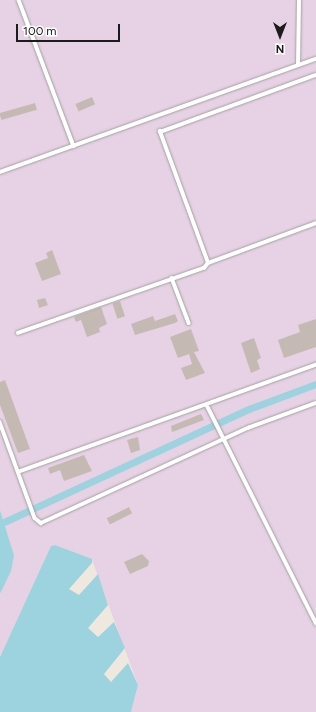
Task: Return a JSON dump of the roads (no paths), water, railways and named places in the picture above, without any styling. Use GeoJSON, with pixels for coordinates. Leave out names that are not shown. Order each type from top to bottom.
{"type":"FeatureCollection","features":[{"type":"Feature","properties":{"kind":"lane"},"geometry":{"type":"LineString","coordinates":[[19,0],[74,146]]}},
{"type":"Feature","properties":{"kind":"lane"},"geometry":{"type":"LineString","coordinates":[[298,65],[299,0]]}},
{"type":"Feature","properties":{"kind":"lane"},"geometry":{"type":"LineString","coordinates":[[0,172],[316,59]]}},
{"type":"Feature","properties":{"kind":"lane"},"geometry":{"type":"LineString","coordinates":[[208,263],[160,132],[316,75]]}},
{"type":"Feature","properties":{"kind":"lane"},"geometry":{"type":"LineString","coordinates":[[18,333],[204,268],[208,263],[316,223]]}},
{"type":"Feature","properties":{"kind":"lane"},"geometry":{"type":"LineString","coordinates":[[172,278],[189,323]]}},
{"type":"Feature","properties":{"kind":"lane"},"geometry":{"type":"LineString","coordinates":[[18,472],[207,406],[316,365]]}},
{"type":"Feature","properties":{"kind":"lane"},"geometry":{"type":"LineString","coordinates":[[0,422],[28,495],[35,518],[41,522],[224,439],[316,403]]}},
{"type":"Feature","properties":{"kind":"lane"},"geometry":{"type":"LineString","coordinates":[[207,406],[316,623]]}},
{"type":"Feature","properties":{"kind":"water"},"geometry":{"type":"Polygon","coordinates":[[[0,510],[14,555],[11,571],[0,594],[0,510]]]}},
{"type":"Feature","properties":{"kind":"water"},"geometry":{"type":"Polygon","coordinates":[[[55,545],[92,559],[92,563],[69,589],[79,595],[98,574],[108,605],[88,628],[98,637],[114,622],[125,648],[104,674],[111,682],[128,663],[138,685],[131,712],[0,712],[0,657],[51,546],[55,545]]]}},
{"type":"Feature","properties":{"kind":"waterway"},"geometry":{"type":"LineString","coordinates":[[4,522],[249,409],[316,384]]}}]}
